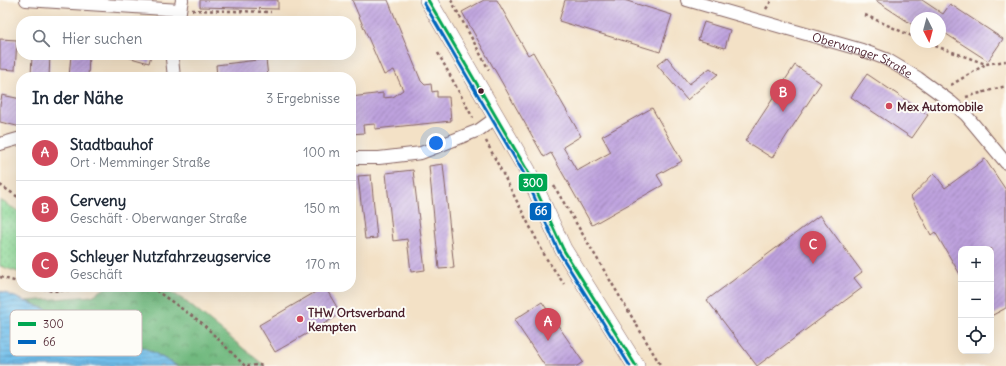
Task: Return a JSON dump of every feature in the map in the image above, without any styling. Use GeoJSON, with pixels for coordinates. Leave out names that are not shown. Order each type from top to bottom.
{"type":"FeatureCollection","features":[{"type":"Feature","properties":{"kind":"main road"},"geometry":{"type":"LineString","coordinates":[[428,0],[528,170],[563,249],[636,366]]}},
{"type":"Feature","properties":{"kind":"street"},"geometry":{"type":"LineString","coordinates":[[26,0],[180,10]]}},
{"type":"Feature","properties":{"kind":"street","name":"Oberwanger Straße"},"geometry":{"type":"LineString","coordinates":[[687,0],[862,50],[886,59],[918,78],[966,115],[1006,163]]}},
{"type":"Feature","properties":{"kind":"street"},"geometry":{"type":"LineString","coordinates":[[172,60],[173,72]]}},
{"type":"Feature","properties":{"kind":"street"},"geometry":{"type":"LineString","coordinates":[[356,158],[379,158],[421,153],[479,130],[497,117]]}},
{"type":"Feature","properties":{"kind":"street"},"geometry":{"type":"LineString","coordinates":[[0,144],[16,139]]}},
{"type":"Feature","properties":{"kind":"path"},"geometry":{"type":"LineString","coordinates":[[451,0],[489,70]]}},
{"type":"Feature","properties":{"kind":"path"},"geometry":{"type":"LineString","coordinates":[[180,10],[271,12]]}},
{"type":"Feature","properties":{"kind":"path"},"geometry":{"type":"LineString","coordinates":[[865,16],[910,35]]}},
{"type":"Feature","properties":{"kind":"path"},"geometry":{"type":"LineString","coordinates":[[435,48],[546,258],[567,289]]}},
{"type":"Feature","properties":{"kind":"path"},"geometry":{"type":"LineString","coordinates":[[941,48],[986,64]]}},
{"type":"Feature","properties":{"kind":"path"},"geometry":{"type":"LineString","coordinates":[[938,92],[986,64],[1006,61]]}},
{"type":"Feature","properties":{"kind":"path"},"geometry":{"type":"LineString","coordinates":[[950,102],[1006,86]]}},
{"type":"Feature","properties":{"kind":"path"},"geometry":{"type":"LineString","coordinates":[[551,182],[661,366]]}},
{"type":"Feature","properties":{"kind":"path"},"geometry":{"type":"LineString","coordinates":[[0,185],[16,196]]}},
{"type":"Feature","properties":{"kind":"path"},"geometry":{"type":"LineString","coordinates":[[0,277],[16,282]]}},
{"type":"Feature","properties":{"kind":"path"},"geometry":{"type":"LineString","coordinates":[[158,292],[202,323],[246,366],[262,366]]}},
{"type":"Feature","properties":{"kind":"green space"},"geometry":{"type":"Polygon","coordinates":[[[0,200],[16,210],[16,271],[0,266],[0,200]]]}},
{"type":"Feature","properties":{"kind":"green space"},"geometry":{"type":"Polygon","coordinates":[[[99,292],[172,292],[185,301],[265,366],[177,366],[142,347],[142,310],[48,310],[26,301],[92,296],[99,292]]]}},
{"type":"Feature","properties":{"kind":"water"},"geometry":{"type":"Polygon","coordinates":[[[0,291],[48,310],[10,310],[10,356],[142,356],[142,347],[177,366],[0,366],[0,291]]]}},
{"type":"Feature","properties":{"kind":"building"},"geometry":{"type":"Polygon","coordinates":[[[200,0],[278,0],[278,9],[200,7],[200,0]]]}},
{"type":"Feature","properties":{"kind":"building"},"geometry":{"type":"Polygon","coordinates":[[[352,0],[388,0],[421,81],[425,85],[431,84],[432,92],[437,91],[437,97],[449,97],[451,121],[375,129],[375,124],[363,125],[364,133],[356,134],[356,96],[383,93],[383,98],[393,97],[403,90],[394,70],[384,75],[352,0]]]}},
{"type":"Feature","properties":{"kind":"building"},"geometry":{"type":"Polygon","coordinates":[[[484,0],[497,0],[528,55],[533,52],[581,136],[563,147],[577,171],[611,152],[602,136],[652,108],[682,161],[657,175],[663,185],[592,225],[551,153],[544,157],[462,12],[484,0]]]}},
{"type":"Feature","properties":{"kind":"building"},"geometry":{"type":"Polygon","coordinates":[[[565,0],[624,0],[672,15],[660,52],[559,21],[565,0]]]}},
{"type":"Feature","properties":{"kind":"building"},"geometry":{"type":"Polygon","coordinates":[[[875,0],[922,0],[940,12],[910,12],[910,23],[875,0]]]}},
{"type":"Feature","properties":{"kind":"building"},"geometry":{"type":"Polygon","coordinates":[[[950,4],[1003,39],[988,61],[946,34],[946,12],[944,12],[950,4]]]}},
{"type":"Feature","properties":{"kind":"building"},"geometry":{"type":"Polygon","coordinates":[[[704,22],[730,30],[725,48],[698,40],[704,22]]]}},
{"type":"Feature","properties":{"kind":"building"},"geometry":{"type":"Polygon","coordinates":[[[0,39],[16,40],[15,70],[0,69],[0,39]]]}},
{"type":"Feature","properties":{"kind":"building"},"geometry":{"type":"Polygon","coordinates":[[[667,57],[689,84],[710,68],[718,74],[687,100],[657,65],[667,57]]]}},
{"type":"Feature","properties":{"kind":"building"},"geometry":{"type":"Polygon","coordinates":[[[32,60],[50,60],[49,72],[31,72],[32,60]]]}},
{"type":"Feature","properties":{"kind":"building"},"geometry":{"type":"Polygon","coordinates":[[[71,60],[89,60],[88,72],[69,72],[71,60]]]}},
{"type":"Feature","properties":{"kind":"building"},"geometry":{"type":"Polygon","coordinates":[[[138,60],[150,60],[149,63],[138,60]]]}},
{"type":"Feature","properties":{"kind":"building"},"geometry":{"type":"Polygon","coordinates":[[[266,60],[267,72],[217,72],[216,65],[266,60]]]}},
{"type":"Feature","properties":{"kind":"building"},"geometry":{"type":"Polygon","coordinates":[[[795,65],[821,83],[772,158],[745,141],[795,65]]]}},
{"type":"Feature","properties":{"kind":"building","name":"Mex Automobile"},"geometry":{"type":"Polygon","coordinates":[[[867,74],[928,115],[912,138],[851,97],[867,74]]]}},
{"type":"Feature","properties":{"kind":"building"},"geometry":{"type":"Polygon","coordinates":[[[2,95],[16,98],[16,126],[0,122],[0,105],[2,95]]]}},
{"type":"Feature","properties":{"kind":"building"},"geometry":{"type":"Polygon","coordinates":[[[985,159],[1006,190],[1006,308],[994,314],[994,246],[958,246],[958,271],[935,232],[931,235],[911,197],[934,173],[945,188],[985,159]]]}},
{"type":"Feature","properties":{"kind":"building"},"geometry":{"type":"Polygon","coordinates":[[[443,164],[454,268],[439,269],[429,166],[443,164]]]}},
{"type":"Feature","properties":{"kind":"building"},"geometry":{"type":"Polygon","coordinates":[[[413,170],[425,270],[411,272],[407,239],[393,241],[386,173],[413,170]]]}},
{"type":"Feature","properties":{"kind":"building"},"geometry":{"type":"Polygon","coordinates":[[[371,175],[377,238],[365,239],[358,176],[371,175]]]}},
{"type":"Feature","properties":{"kind":"building"},"geometry":{"type":"Polygon","coordinates":[[[820,215],[862,272],[854,278],[862,288],[757,366],[707,300],[820,215]]]}},
{"type":"Feature","properties":{"kind":"building","name":"THW Ortsverband Kempten"},"geometry":{"type":"Polygon","coordinates":[[[315,292],[328,292],[341,314],[275,352],[259,325],[315,292]]]}},
{"type":"Feature","properties":{"kind":"building"},"geometry":{"type":"Polygon","coordinates":[[[542,302],[583,362],[577,366],[545,366],[514,320],[542,302]]]}},
{"type":"Feature","properties":{"kind":"transit line","name":"300"},"geometry":{"type":"LineString","coordinates":[[428,0],[527,170],[563,249],[636,366]]}},
{"type":"Feature","properties":{"kind":"transit line","name":"66"},"geometry":{"type":"LineString","coordinates":[[424,3],[523,172],[559,252],[630,366]]}},
{"type":"Feature","properties":{"kind":"place","name":"Mex Automobile"},"geometry":{"type":"Point","coordinates":[889,106]}},
{"type":"Feature","properties":{"kind":"place","name":"Cerveny"},"geometry":{"type":"Point","coordinates":[783,112]}},
{"type":"Feature","properties":{"kind":"place","name":"Schleyer Nutzfahrzeugservice"},"geometry":{"type":"Point","coordinates":[813,264]}},
{"type":"Feature","properties":{"kind":"place","name":"THW Ortsverband Kempten"},"geometry":{"type":"Point","coordinates":[300,319]}},
{"type":"Feature","properties":{"kind":"place","name":"Stadtbauhof"},"geometry":{"type":"Point","coordinates":[548,341]}}]}
